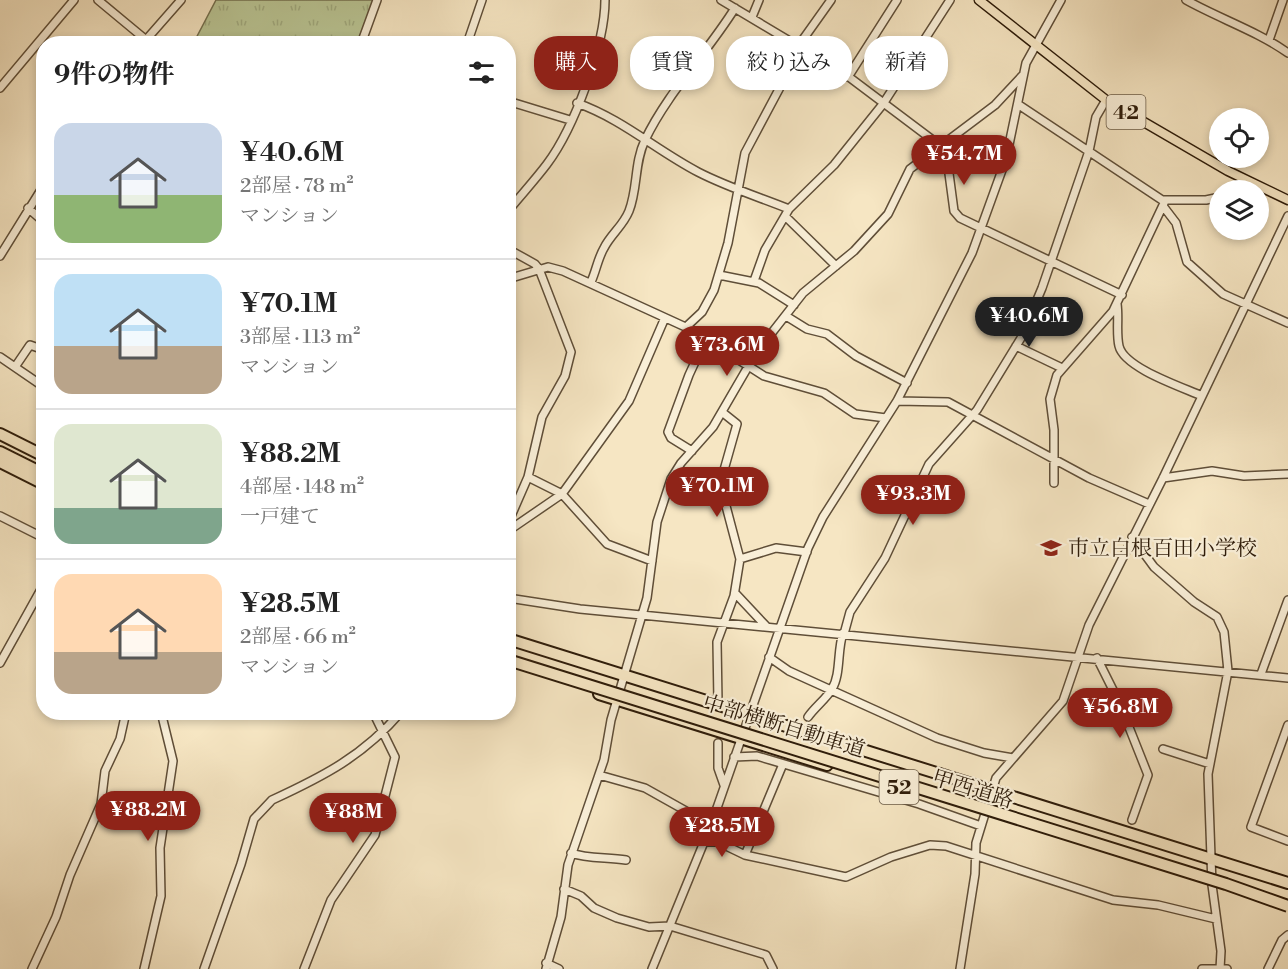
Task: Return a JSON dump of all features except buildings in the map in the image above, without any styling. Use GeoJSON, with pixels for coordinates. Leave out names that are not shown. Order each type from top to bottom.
{"type":"FeatureCollection","features":[{"type":"Feature","properties":{"kind":"highway"},"geometry":{"type":"LineString","coordinates":[[0,434],[36,452]]}},
{"type":"Feature","properties":{"kind":"highway"},"geometry":{"type":"LineString","coordinates":[[0,452],[36,470]]}},
{"type":"Feature","properties":{"kind":"highway"},"geometry":{"type":"LineString","coordinates":[[0,457],[36,477]]}},
{"type":"Feature","properties":{"kind":"highway"},"geometry":{"type":"LineString","coordinates":[[0,462],[36,478]]}},
{"type":"Feature","properties":{"kind":"highway","name":"甲西道路"},"geometry":{"type":"LineString","coordinates":[[516,641],[718,702],[1288,883]]}},
{"type":"Feature","properties":{"kind":"highway","name":"中部横断自動車道"},"geometry":{"type":"LineString","coordinates":[[516,658],[1288,901]]}},
{"type":"Feature","properties":{"kind":"highway","name":"中部横断自動車道"},"geometry":{"type":"LineString","coordinates":[[516,662],[1145,858],[1288,906]]}},
{"type":"Feature","properties":{"kind":"highway","name":"甲西道路"},"geometry":{"type":"LineString","coordinates":[[516,668],[740,739],[985,813],[1288,911]]}},
{"type":"Feature","properties":{"kind":"main road","name":"42"},"geometry":{"type":"LineString","coordinates":[[979,0],[1106,100],[1245,180]]}},
{"type":"Feature","properties":{"kind":"main road","name":"42"},"geometry":{"type":"LineString","coordinates":[[1269,192],[1288,200]]}},
{"type":"Feature","properties":{"kind":"street"},"geometry":{"type":"LineString","coordinates":[[44,36],[74,0]]}},
{"type":"Feature","properties":{"kind":"street"},"geometry":{"type":"LineString","coordinates":[[98,0],[140,36]]}},
{"type":"Feature","properties":{"kind":"street"},"geometry":{"type":"LineString","coordinates":[[152,36],[181,0]]}},
{"type":"Feature","properties":{"kind":"street"},"geometry":{"type":"LineString","coordinates":[[364,36],[377,0]]}},
{"type":"Feature","properties":{"kind":"street"},"geometry":{"type":"LineString","coordinates":[[469,36],[482,0]]}},
{"type":"Feature","properties":{"kind":"street"},"geometry":{"type":"LineString","coordinates":[[516,201],[548,163],[570,120],[600,45],[605,0]]}},
{"type":"Feature","properties":{"kind":"street"},"geometry":{"type":"LineString","coordinates":[[721,0],[785,36]]}},
{"type":"Feature","properties":{"kind":"street"},"geometry":{"type":"LineString","coordinates":[[752,17],[759,0]]}},
{"type":"Feature","properties":{"kind":"street"},"geometry":{"type":"LineString","coordinates":[[806,36],[831,0]]}},
{"type":"Feature","properties":{"kind":"street"},"geometry":{"type":"LineString","coordinates":[[852,72],[897,0]]}},
{"type":"Feature","properties":{"kind":"street"},"geometry":{"type":"LineString","coordinates":[[754,281],[765,250],[789,209],[834,165],[883,104],[950,0]]}},
{"type":"Feature","properties":{"kind":"street"},"geometry":{"type":"LineString","coordinates":[[652,969],[711,825],[807,552],[823,517],[907,384],[981,229],[1006,159],[1019,105],[1022,76],[1036,44],[1061,0]]}},
{"type":"Feature","properties":{"kind":"street"},"geometry":{"type":"LineString","coordinates":[[1186,0],[1217,18],[1269,40],[1288,53]]}},
{"type":"Feature","properties":{"kind":"street"},"geometry":{"type":"LineString","coordinates":[[1269,40],[1283,0]]}},
{"type":"Feature","properties":{"kind":"street"},"geometry":{"type":"LineString","coordinates":[[591,282],[603,249],[617,233],[628,212],[635,166],[644,141],[667,103],[735,8]]}},
{"type":"Feature","properties":{"kind":"street"},"geometry":{"type":"LineString","coordinates":[[0,88],[36,45]]}},
{"type":"Feature","properties":{"kind":"street"},"geometry":{"type":"LineString","coordinates":[[559,969],[546,966],[561,917],[571,853],[599,775],[617,700],[642,615],[657,522],[664,498],[681,463],[713,427],[748,365],[794,305],[816,281],[854,251],[888,214],[910,169],[995,105],[1022,76]]}},
{"type":"Feature","properties":{"kind":"street"},"geometry":{"type":"LineString","coordinates":[[852,79],[941,147],[948,166],[954,211],[960,218],[1122,295]]}},
{"type":"Feature","properties":{"kind":"street"},"geometry":{"type":"LineString","coordinates":[[686,327],[709,301],[719,275],[740,189],[745,153],[777,90]]}},
{"type":"Feature","properties":{"kind":"street"},"geometry":{"type":"LineString","coordinates":[[808,717],[832,689],[837,672],[838,651],[850,612],[885,558],[929,464],[973,413],[1021,338],[1051,262],[1089,152],[1096,117],[1106,100]]}},
{"type":"Feature","properties":{"kind":"street"},"geometry":{"type":"LineString","coordinates":[[516,103],[570,120]]}},
{"type":"Feature","properties":{"kind":"street"},"geometry":{"type":"LineString","coordinates":[[577,103],[612,117],[644,141],[699,173],[789,209]]}},
{"type":"Feature","properties":{"kind":"street"},"geometry":{"type":"LineString","coordinates":[[1019,105],[1164,203],[1176,223],[1187,262],[1223,294],[1288,323]]}},
{"type":"Feature","properties":{"kind":"street"},"geometry":{"type":"LineString","coordinates":[[0,256],[36,196]]}},
{"type":"Feature","properties":{"kind":"street"},"geometry":{"type":"LineString","coordinates":[[1164,203],[1209,199]]}},
{"type":"Feature","properties":{"kind":"street"},"geometry":{"type":"LineString","coordinates":[[1054,483],[1054,423],[1050,399],[1057,375],[1107,321],[1122,295],[1164,203]]}},
{"type":"Feature","properties":{"kind":"street"},"geometry":{"type":"LineString","coordinates":[[28,208],[36,215]]}},
{"type":"Feature","properties":{"kind":"street"},"geometry":{"type":"LineString","coordinates":[[785,216],[836,266]]}},
{"type":"Feature","properties":{"kind":"street"},"geometry":{"type":"LineString","coordinates":[[960,969],[975,874],[975,855],[981,826],[996,778],[1063,700],[1080,657],[1085,632],[1163,478],[1288,216]]}},
{"type":"Feature","properties":{"kind":"street"},"geometry":{"type":"LineString","coordinates":[[516,253],[535,264],[539,269],[571,352],[565,376],[542,417],[528,477],[516,505]]}},
{"type":"Feature","properties":{"kind":"street"},"geometry":{"type":"LineString","coordinates":[[516,276],[539,269],[555,269],[591,282],[664,320],[686,327],[773,380],[805,386],[825,393],[855,414],[886,418]]}},
{"type":"Feature","properties":{"kind":"street"},"geometry":{"type":"LineString","coordinates":[[719,275],[754,281],[794,305]]}},
{"type":"Feature","properties":{"kind":"street"},"geometry":{"type":"LineString","coordinates":[[1117,304],[1119,345],[1125,355],[1138,367],[1202,396]]}},
{"type":"Feature","properties":{"kind":"street"},"geometry":{"type":"LineString","coordinates":[[786,316],[807,329],[827,334],[856,356],[907,384]]}},
{"type":"Feature","properties":{"kind":"street"},"geometry":{"type":"LineString","coordinates":[[516,526],[562,494],[629,401],[664,320]]}},
{"type":"Feature","properties":{"kind":"street"},"geometry":{"type":"LineString","coordinates":[[692,451],[671,438],[668,432],[689,375],[706,338]]}},
{"type":"Feature","properties":{"kind":"street"},"geometry":{"type":"LineString","coordinates":[[15,367],[30,345],[36,347]]}},
{"type":"Feature","properties":{"kind":"street"},"geometry":{"type":"LineString","coordinates":[[1016,346],[1062,368]]}},
{"type":"Feature","properties":{"kind":"street"},"geometry":{"type":"LineString","coordinates":[[0,357],[36,381]]}},
{"type":"Feature","properties":{"kind":"street"},"geometry":{"type":"LineString","coordinates":[[897,401],[948,402],[973,413],[1022,443],[1089,478],[1149,504]]}},
{"type":"Feature","properties":{"kind":"street"},"geometry":{"type":"LineString","coordinates":[[718,702],[717,642],[735,593],[741,559],[726,506],[722,477],[737,424],[722,412]]}},
{"type":"Feature","properties":{"kind":"street"},"geometry":{"type":"LineString","coordinates":[[1163,478],[1212,471],[1244,476],[1288,474]]}},
{"type":"Feature","properties":{"kind":"street"},"geometry":{"type":"LineString","coordinates":[[528,477],[562,494],[607,544],[652,561]]}},
{"type":"Feature","properties":{"kind":"street"},"geometry":{"type":"LineString","coordinates":[[0,516],[36,534]]}},
{"type":"Feature","properties":{"kind":"street"},"geometry":{"type":"LineString","coordinates":[[1132,537],[1154,567],[1194,602],[1217,617],[1224,632],[1228,671],[1210,764],[1210,857],[1223,968],[1202,969]]}},
{"type":"Feature","properties":{"kind":"street"},"geometry":{"type":"LineString","coordinates":[[741,559],[776,548],[807,552]]}},
{"type":"Feature","properties":{"kind":"street"},"geometry":{"type":"LineString","coordinates":[[735,593],[767,627]]}},
{"type":"Feature","properties":{"kind":"street"},"geometry":{"type":"LineString","coordinates":[[0,663],[36,598]]}},
{"type":"Feature","properties":{"kind":"street"},"geometry":{"type":"LineString","coordinates":[[516,599],[642,615],[1288,678]]}},
{"type":"Feature","properties":{"kind":"street"},"geometry":{"type":"LineString","coordinates":[[1261,674],[1288,600]]}},
{"type":"Feature","properties":{"kind":"street"},"geometry":{"type":"LineString","coordinates":[[769,657],[789,671],[937,738],[984,753],[1013,758]]}},
{"type":"Feature","properties":{"kind":"street"},"geometry":{"type":"LineString","coordinates":[[1097,658],[1119,702],[1148,775],[1132,820]]}},
{"type":"Feature","properties":{"kind":"street"},"geometry":{"type":"LineString","coordinates":[[32,969],[56,917],[70,874],[101,804],[105,771],[120,739],[124,720]]}},
{"type":"Feature","properties":{"kind":"street"},"geometry":{"type":"LineString","coordinates":[[144,969],[162,896],[160,848],[172,761],[163,720]]}},
{"type":"Feature","properties":{"kind":"street"},"geometry":{"type":"LineString","coordinates":[[304,969],[331,900],[375,835],[395,758],[377,720]]}},
{"type":"Feature","properties":{"kind":"street"},"geometry":{"type":"LineString","coordinates":[[204,969],[241,864],[254,819],[263,807],[272,800],[337,769],[383,733],[394,720]]}},
{"type":"Feature","properties":{"kind":"street"},"geometry":{"type":"LineString","coordinates":[[1288,725],[1251,827],[1288,841]]}},
{"type":"Feature","properties":{"kind":"street"},"geometry":{"type":"LineString","coordinates":[[717,743],[718,768],[724,785]]}},
{"type":"Feature","properties":{"kind":"street"},"geometry":{"type":"LineString","coordinates":[[1163,748],[1210,764]]}},
{"type":"Feature","properties":{"kind":"street"},"geometry":{"type":"LineString","coordinates":[[734,757],[757,756],[919,804],[981,826]]}},
{"type":"Feature","properties":{"kind":"street"},"geometry":{"type":"LineString","coordinates":[[745,855],[783,764]]}},
{"type":"Feature","properties":{"kind":"street"},"geometry":{"type":"LineString","coordinates":[[599,775],[645,788],[711,825]]}},
{"type":"Feature","properties":{"kind":"street"},"geometry":{"type":"LineString","coordinates":[[704,842],[718,842],[745,855],[846,877],[891,857],[930,845],[946,846],[1113,900],[1158,905],[1216,919]]}},
{"type":"Feature","properties":{"kind":"street"},"geometry":{"type":"LineString","coordinates":[[571,853],[583,857],[597,855],[626,860]]}},
{"type":"Feature","properties":{"kind":"street"},"geometry":{"type":"LineString","coordinates":[[564,889],[580,896],[594,908],[617,918],[649,927],[670,926],[766,956],[773,969]]}},
{"type":"Feature","properties":{"kind":"street"},"geometry":{"type":"LineString","coordinates":[[1268,969],[1282,940],[1288,935]]}},
{"type":"Feature","properties":{"kind":"green space"},"geometry":{"type":"Polygon","coordinates":[[[216,0],[374,0],[360,36],[197,36],[216,0]]]}},
{"type":"Feature","properties":{"kind":"place","name":"市立白根百田小学校"},"geometry":{"type":"Point","coordinates":[1051,548]}}]}
